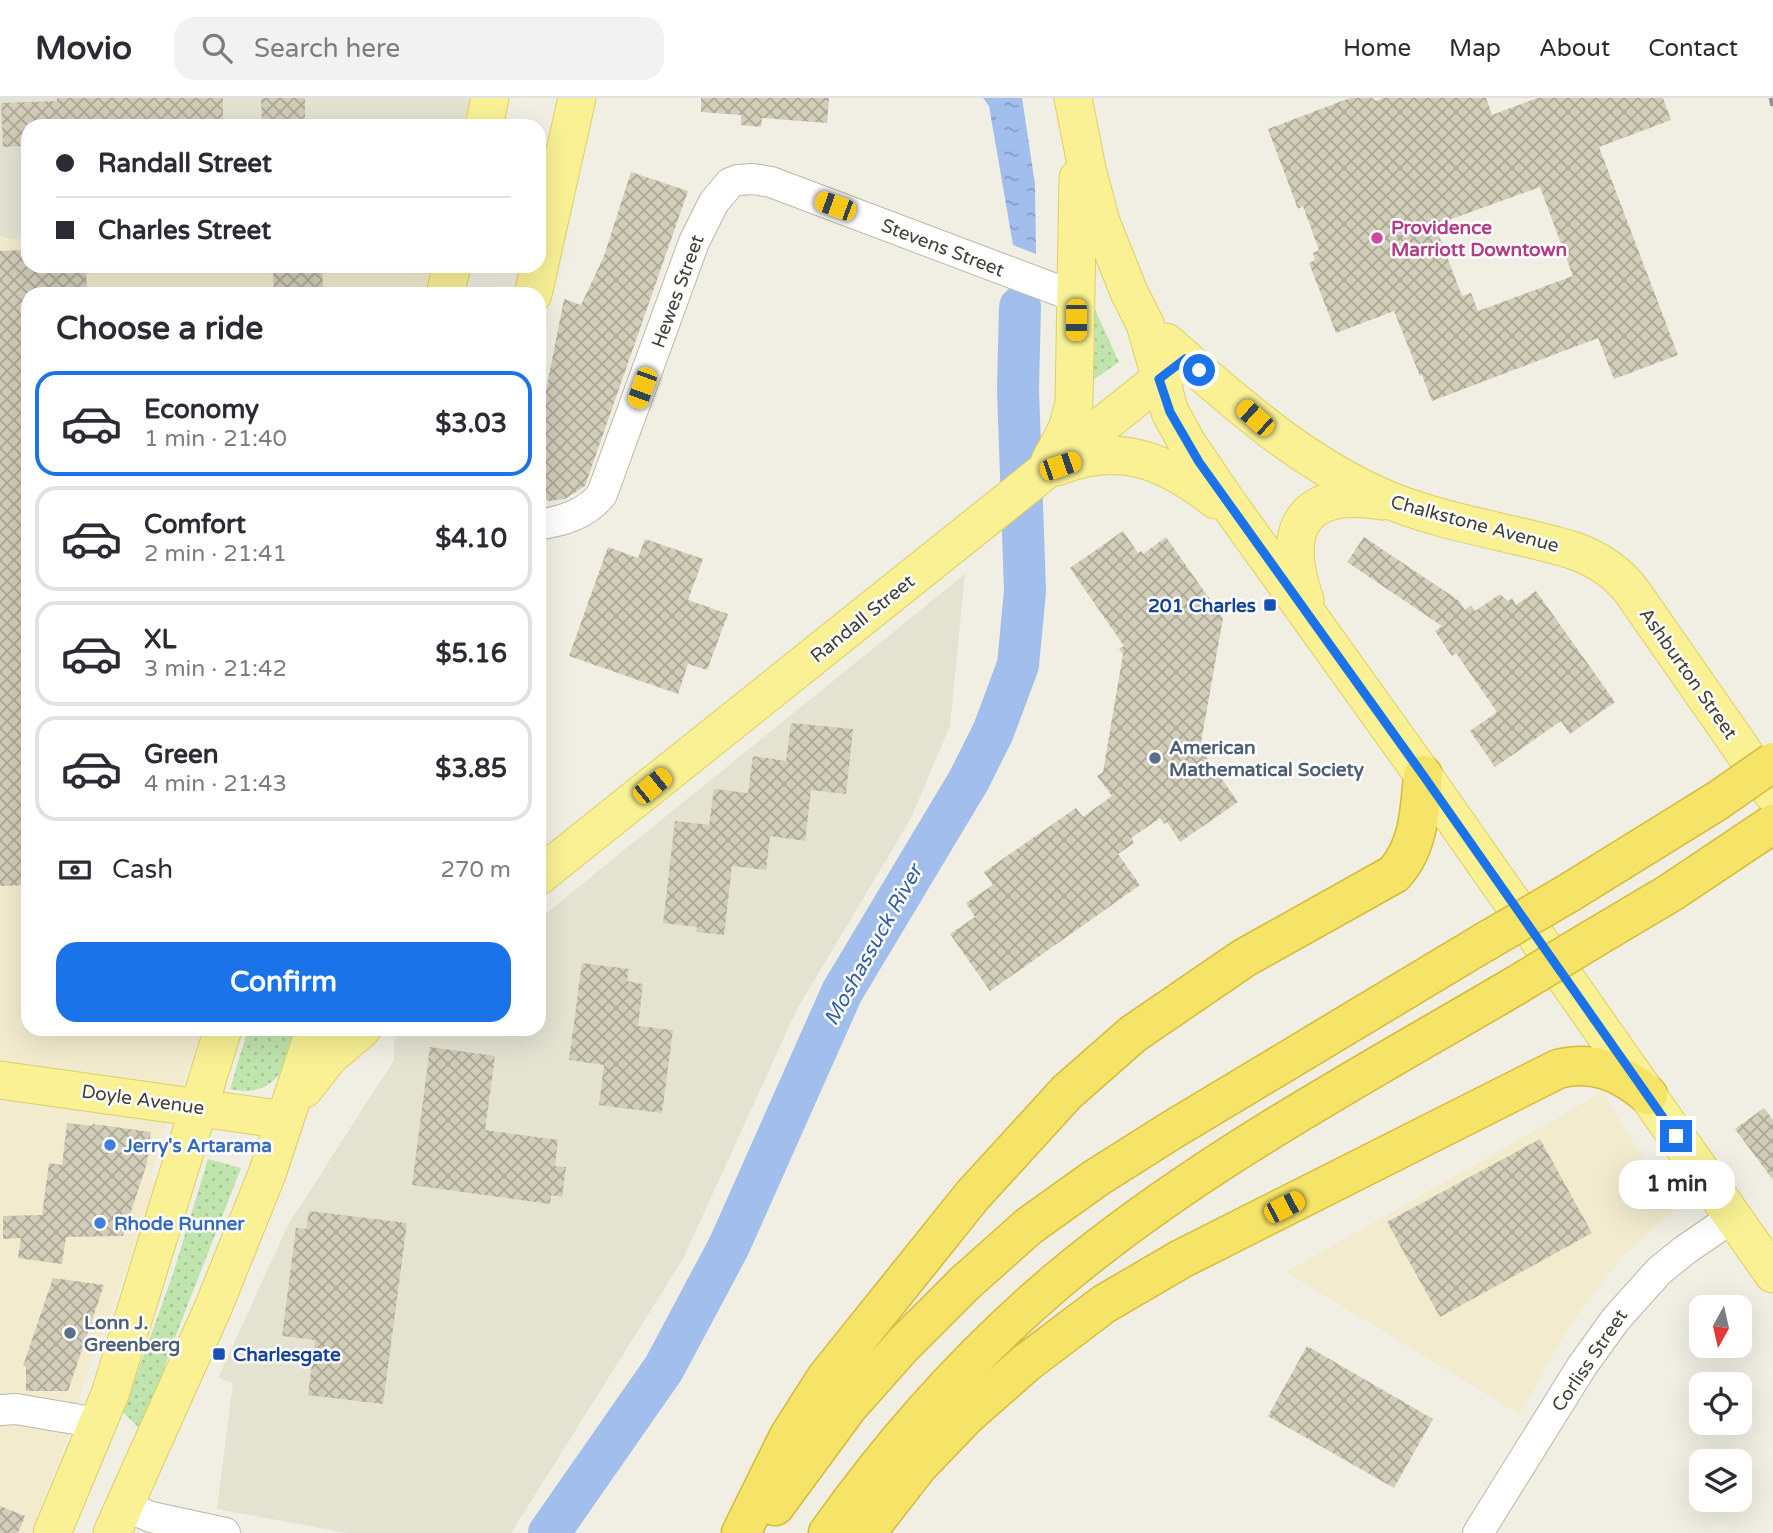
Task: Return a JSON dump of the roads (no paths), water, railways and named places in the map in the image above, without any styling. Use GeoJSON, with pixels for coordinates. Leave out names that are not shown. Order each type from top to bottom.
{"type":"FeatureCollection","features":[{"type":"Feature","properties":{"kind":"highway"},"geometry":{"type":"LineString","coordinates":[[757,1533],[795,1476],[847,1408],[903,1345],[965,1283],[1029,1226],[1172,1129],[1567,894],[1717,801],[1773,762]]}},
{"type":"Feature","properties":{"kind":"highway"},"geometry":{"type":"LineString","coordinates":[[741,1533],[789,1436],[826,1378],[972,1196],[1067,1093],[1133,1034],[1244,958],[1394,874],[1406,858],[1414,840],[1423,775]]}},
{"type":"Feature","properties":{"kind":"highway"},"geometry":{"type":"LineString","coordinates":[[828,1533],[877,1465],[940,1393],[991,1340],[1088,1256],[1156,1205],[1245,1147],[1670,893],[1759,833]]}},
{"type":"Feature","properties":{"kind":"highway"},"geometry":{"type":"LineString","coordinates":[[866,1533],[918,1465],[987,1396],[1074,1325],[1157,1272],[1558,1069],[1573,1065],[1595,1066],[1618,1074],[1648,1095]]}},
{"type":"Feature","properties":{"kind":"main road"},"geometry":{"type":"LineString","coordinates":[[486,119],[490,98]]}},
{"type":"Feature","properties":{"kind":"main road"},"geometry":{"type":"LineString","coordinates":[[546,236],[577,98]]}},
{"type":"Feature","properties":{"kind":"main road"},"geometry":{"type":"LineString","coordinates":[[1073,98],[1101,222],[1129,292],[1172,369],[1170,412],[1179,428],[1205,471],[1423,775],[1773,1274]]}},
{"type":"Feature","properties":{"kind":"main road"},"geometry":{"type":"LineString","coordinates":[[1040,475],[1060,444],[1071,415],[1075,385],[1076,206],[1082,146]]}},
{"type":"Feature","properties":{"kind":"main road","name":"Randall Street"},"geometry":{"type":"LineString","coordinates":[[546,870],[1172,369]]}},
{"type":"Feature","properties":{"kind":"main road","name":"Chalkstone Avenue"},"geometry":{"type":"LineString","coordinates":[[1172,369],[1304,456],[1361,487],[1404,506],[1562,547],[1597,560]]}},
{"type":"Feature","properties":{"kind":"main road"},"geometry":{"type":"LineString","coordinates":[[1040,475],[1091,457],[1119,455],[1143,458],[1182,475],[1237,516]]}},
{"type":"Feature","properties":{"kind":"main road"},"geometry":{"type":"LineString","coordinates":[[1313,622],[1297,578],[1293,553],[1296,534],[1303,521],[1315,509],[1340,499],[1375,500],[1404,506]]}},
{"type":"Feature","properties":{"kind":"main road","name":"Ashburton Street"},"geometry":{"type":"LineString","coordinates":[[1597,560],[1615,571],[1633,593],[1773,794]]}},
{"type":"Feature","properties":{"kind":"main road"},"geometry":{"type":"LineString","coordinates":[[52,1533],[98,1423],[221,1036]]}},
{"type":"Feature","properties":{"kind":"main road"},"geometry":{"type":"LineString","coordinates":[[118,1520],[213,1308],[267,1174],[313,1036]]}},
{"type":"Feature","properties":{"kind":"main road"},"geometry":{"type":"LineString","coordinates":[[285,1120],[319,1068],[354,1036]]}},
{"type":"Feature","properties":{"kind":"main road","name":"Doyle Avenue"},"geometry":{"type":"LineString","coordinates":[[0,1080],[285,1120]]}},
{"type":"Feature","properties":{"kind":"street","name":"Stevens Street"},"geometry":{"type":"LineString","coordinates":[[730,183],[745,179],[771,183],[1076,297]]}},
{"type":"Feature","properties":{"kind":"street","name":"Hewes Street"},"geometry":{"type":"LineString","coordinates":[[546,523],[587,510],[607,485],[694,242],[714,202],[730,183]]}},
{"type":"Feature","properties":{"kind":"street","name":"Corliss Street"},"geometry":{"type":"LineString","coordinates":[[1478,1533],[1583,1366],[1616,1319],[1659,1271],[1733,1217]]}},
{"type":"Feature","properties":{"kind":"street"},"geometry":{"type":"LineString","coordinates":[[0,1410],[16,1409],[98,1423]]}},
{"type":"Feature","properties":{"kind":"street"},"geometry":{"type":"LineString","coordinates":[[118,1520],[151,1517],[225,1533]]}},
{"type":"Feature","properties":{"kind":"water"},"geometry":{"type":"Polygon","coordinates":[[[983,98],[1022,98],[1035,184],[1036,254],[1013,245],[989,106],[983,98]]]}},
{"type":"Feature","properties":{"kind":"waterway","name":"Moshassuck River"},"geometry":{"type":"LineString","coordinates":[[549,1533],[664,1368],[729,1246],[842,992],[969,780],[993,732],[1018,665],[1025,591],[1018,389],[1020,307]]}},
{"type":"Feature","properties":{"kind":"railway"},"geometry":{"type":"LineString","coordinates":[[1771,98],[1773,106]]}},
{"type":"Feature","properties":{"kind":"place","name":"Providence Marriott Downtown"},"geometry":{"type":"Point","coordinates":[1377,238]}},
{"type":"Feature","properties":{"kind":"place","name":"201 Charles"},"geometry":{"type":"Point","coordinates":[1270,605]}},
{"type":"Feature","properties":{"kind":"place","name":"American Mathematical Society"},"geometry":{"type":"Point","coordinates":[1155,758]}},
{"type":"Feature","properties":{"kind":"place","name":"Jerry's Artarama"},"geometry":{"type":"Point","coordinates":[110,1145]}},
{"type":"Feature","properties":{"kind":"place","name":"Rhode Runner"},"geometry":{"type":"Point","coordinates":[100,1223]}},
{"type":"Feature","properties":{"kind":"place","name":"Lonn J. Greenberg"},"geometry":{"type":"Point","coordinates":[70,1333]}},
{"type":"Feature","properties":{"kind":"place","name":"Charlesgate"},"geometry":{"type":"Point","coordinates":[219,1354]}}]}
